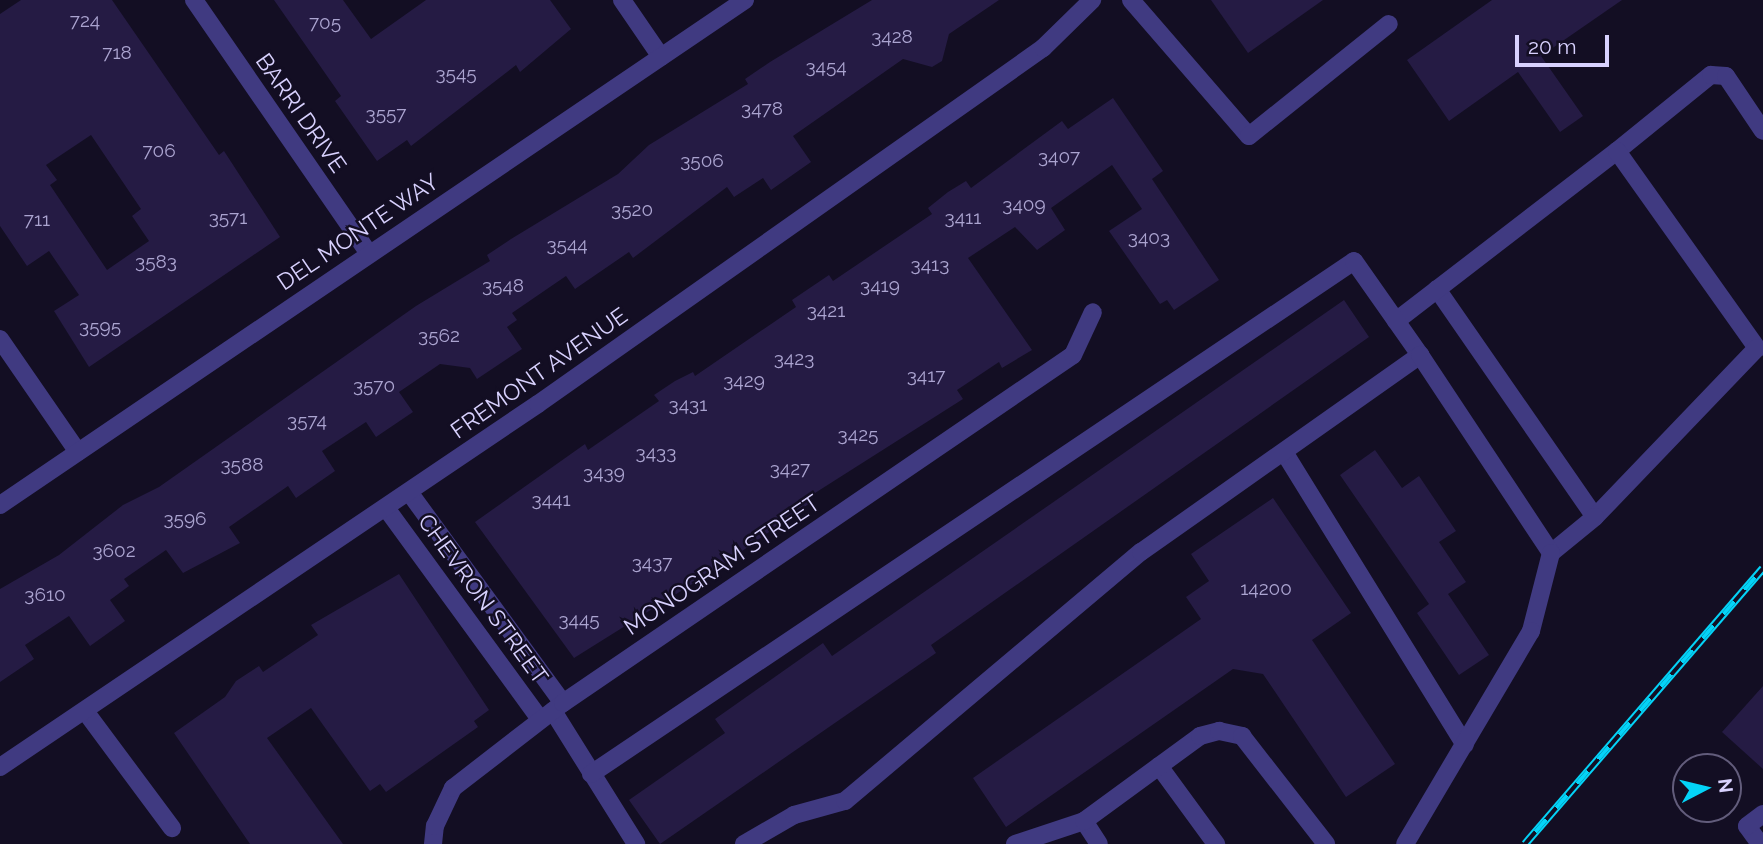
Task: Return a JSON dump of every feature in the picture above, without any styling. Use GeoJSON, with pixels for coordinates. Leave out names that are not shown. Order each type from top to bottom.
{"type":"FeatureCollection","features":[{"type":"Feature","properties":{"kind":"street","name":"BARRI DRIVE"},"geometry":{"type":"LineString","coordinates":[[194,0],[369,254]]}},
{"type":"Feature","properties":{"kind":"street"},"geometry":{"type":"LineString","coordinates":[[622,0],[661,57]]}},
{"type":"Feature","properties":{"kind":"street","name":"DEL MONTE WAY"},"geometry":{"type":"LineString","coordinates":[[0,505],[745,0]]}},
{"type":"Feature","properties":{"kind":"street","name":"FREMONT AVENUE"},"geometry":{"type":"LineString","coordinates":[[0,767],[410,492],[1043,48],[1092,0]]}},
{"type":"Feature","properties":{"kind":"street"},"geometry":{"type":"LineString","coordinates":[[1131,0],[1249,136],[1389,24]]}},
{"type":"Feature","properties":{"kind":"street"},"geometry":{"type":"LineString","coordinates":[[1396,321],[1618,151],[1711,75],[1726,76],[1763,131]]}},
{"type":"Feature","properties":{"kind":"street"},"geometry":{"type":"LineString","coordinates":[[1405,844],[1531,631],[1551,553],[1595,517],[1760,345],[1618,151]]}},
{"type":"Feature","properties":{"kind":"street"},"geometry":{"type":"LineString","coordinates":[[591,774],[1354,261],[1420,355],[1551,553]]}},
{"type":"Feature","properties":{"kind":"street"},"geometry":{"type":"LineString","coordinates":[[1437,289],[1595,517]]}},
{"type":"Feature","properties":{"kind":"street","name":"MONOGRAM STREET"},"geometry":{"type":"LineString","coordinates":[[433,844],[435,826],[453,788],[552,711],[1073,355],[1093,312]]}},
{"type":"Feature","properties":{"kind":"street"},"geometry":{"type":"LineString","coordinates":[[0,339],[78,452]]}},
{"type":"Feature","properties":{"kind":"street"},"geometry":{"type":"LineString","coordinates":[[744,844],[794,815],[845,801],[1140,552],[1420,355]]}},
{"type":"Feature","properties":{"kind":"street"},"geometry":{"type":"LineString","coordinates":[[1284,452],[1465,745]]}},
{"type":"Feature","properties":{"kind":"street","name":"CHEVRON STREET"},"geometry":{"type":"LineString","coordinates":[[410,492],[552,711]]}},
{"type":"Feature","properties":{"kind":"street","name":"CHEVRON STREET"},"geometry":{"type":"LineString","coordinates":[[386,508],[552,711]]}},
{"type":"Feature","properties":{"kind":"street"},"geometry":{"type":"LineString","coordinates":[[85,711],[172,828]]}},
{"type":"Feature","properties":{"kind":"street"},"geometry":{"type":"LineString","coordinates":[[552,711],[636,844]]}},
{"type":"Feature","properties":{"kind":"street"},"geometry":{"type":"LineString","coordinates":[[1015,844],[1084,821],[1200,736],[1219,731],[1242,736],[1326,844]]}},
{"type":"Feature","properties":{"kind":"street"},"geometry":{"type":"LineString","coordinates":[[1159,766],[1216,844]]}},
{"type":"Feature","properties":{"kind":"street"},"geometry":{"type":"LineString","coordinates":[[1760,844],[1748,826],[1763,814]]}},
{"type":"Feature","properties":{"kind":"street"},"geometry":{"type":"LineString","coordinates":[[1084,821],[1099,844]]}},
{"type":"Feature","properties":{"kind":"building"},"geometry":{"type":"Polygon","coordinates":[[[21,0],[112,0],[219,155],[224,151],[280,237],[89,367],[54,311],[79,295],[49,251],[27,266],[0,226],[0,14],[21,0]],[[91,135],[46,165],[57,180],[50,185],[107,270],[149,241],[132,216],[141,209],[91,135]]]}},
{"type":"Feature","properties":{"kind":"building"},"geometry":{"type":"Polygon","coordinates":[[[274,0],[343,0],[371,39],[426,0],[550,0],[571,29],[520,72],[516,65],[411,146],[407,140],[377,161],[335,101],[341,96],[274,0]]]}},
{"type":"Feature","properties":{"kind":"building"},"geometry":{"type":"Polygon","coordinates":[[[872,0],[999,0],[949,34],[942,61],[932,67],[903,59],[793,136],[811,162],[771,190],[763,178],[734,197],[727,187],[633,258],[629,252],[575,289],[566,276],[512,313],[517,320],[507,327],[522,349],[477,379],[470,368],[440,364],[399,392],[413,412],[376,437],[366,422],[322,451],[335,471],[296,498],[288,486],[229,527],[240,543],[183,573],[166,550],[124,579],[129,586],[110,600],[125,621],[90,646],[69,616],[25,645],[34,659],[0,682],[0,589],[59,555],[123,505],[159,487],[416,306],[490,261],[487,255],[618,174],[649,145],[748,84],[745,79],[770,62],[872,0]]]}},
{"type":"Feature","properties":{"kind":"building"},"geometry":{"type":"Polygon","coordinates":[[[1211,0],[1323,0],[1248,53],[1211,0]]]}},
{"type":"Feature","properties":{"kind":"building"},"geometry":{"type":"Polygon","coordinates":[[[1492,0],[1622,0],[1541,56],[1583,116],[1560,132],[1518,72],[1449,121],[1407,60],[1492,0]]]}},
{"type":"Feature","properties":{"kind":"building"},"geometry":{"type":"Polygon","coordinates":[[[1113,98],[1163,171],[1152,179],[1219,280],[1174,310],[1167,300],[1160,304],[1109,231],[1142,209],[1112,165],[1051,208],[1065,230],[1037,250],[1015,227],[968,258],[1032,350],[1002,368],[999,362],[957,390],[963,399],[815,493],[810,503],[721,566],[574,658],[475,522],[585,444],[588,450],[659,401],[654,395],[693,372],[695,376],[796,307],[792,300],[829,275],[833,281],[932,214],[928,208],[948,192],[966,181],[971,188],[1062,121],[1068,129],[1113,98]]]}},
{"type":"Feature","properties":{"kind":"building"},"geometry":{"type":"Polygon","coordinates":[[[1344,300],[1369,337],[931,645],[936,653],[660,844],[629,800],[725,733],[715,719],[823,643],[832,656],[1344,300]]]}},
{"type":"Feature","properties":{"kind":"building"},"geometry":{"type":"Polygon","coordinates":[[[1375,450],[1402,488],[1419,476],[1456,531],[1439,542],[1466,582],[1448,594],[1489,655],[1459,675],[1417,613],[1429,604],[1340,475],[1375,450]]]}},
{"type":"Feature","properties":{"kind":"building"},"geometry":{"type":"Polygon","coordinates":[[[1273,498],[1351,613],[1312,640],[1395,764],[1346,797],[1263,674],[1233,669],[1006,827],[973,778],[1201,619],[1186,597],[1209,581],[1191,554],[1273,498]]]}},
{"type":"Feature","properties":{"kind":"building"},"geometry":{"type":"Polygon","coordinates":[[[399,574],[489,710],[474,721],[478,727],[386,792],[380,784],[370,791],[311,708],[267,738],[343,844],[250,844],[174,733],[225,697],[236,681],[259,666],[263,672],[318,635],[311,625],[399,574]]]}},
{"type":"Feature","properties":{"kind":"building"},"geometry":{"type":"Polygon","coordinates":[[[1763,686],[1763,769],[1722,732],[1763,686]]]}},
{"type":"Feature","properties":{"kind":"railway"},"geometry":{"type":"LineString","coordinates":[[1525,844],[1763,568]]}}]}
